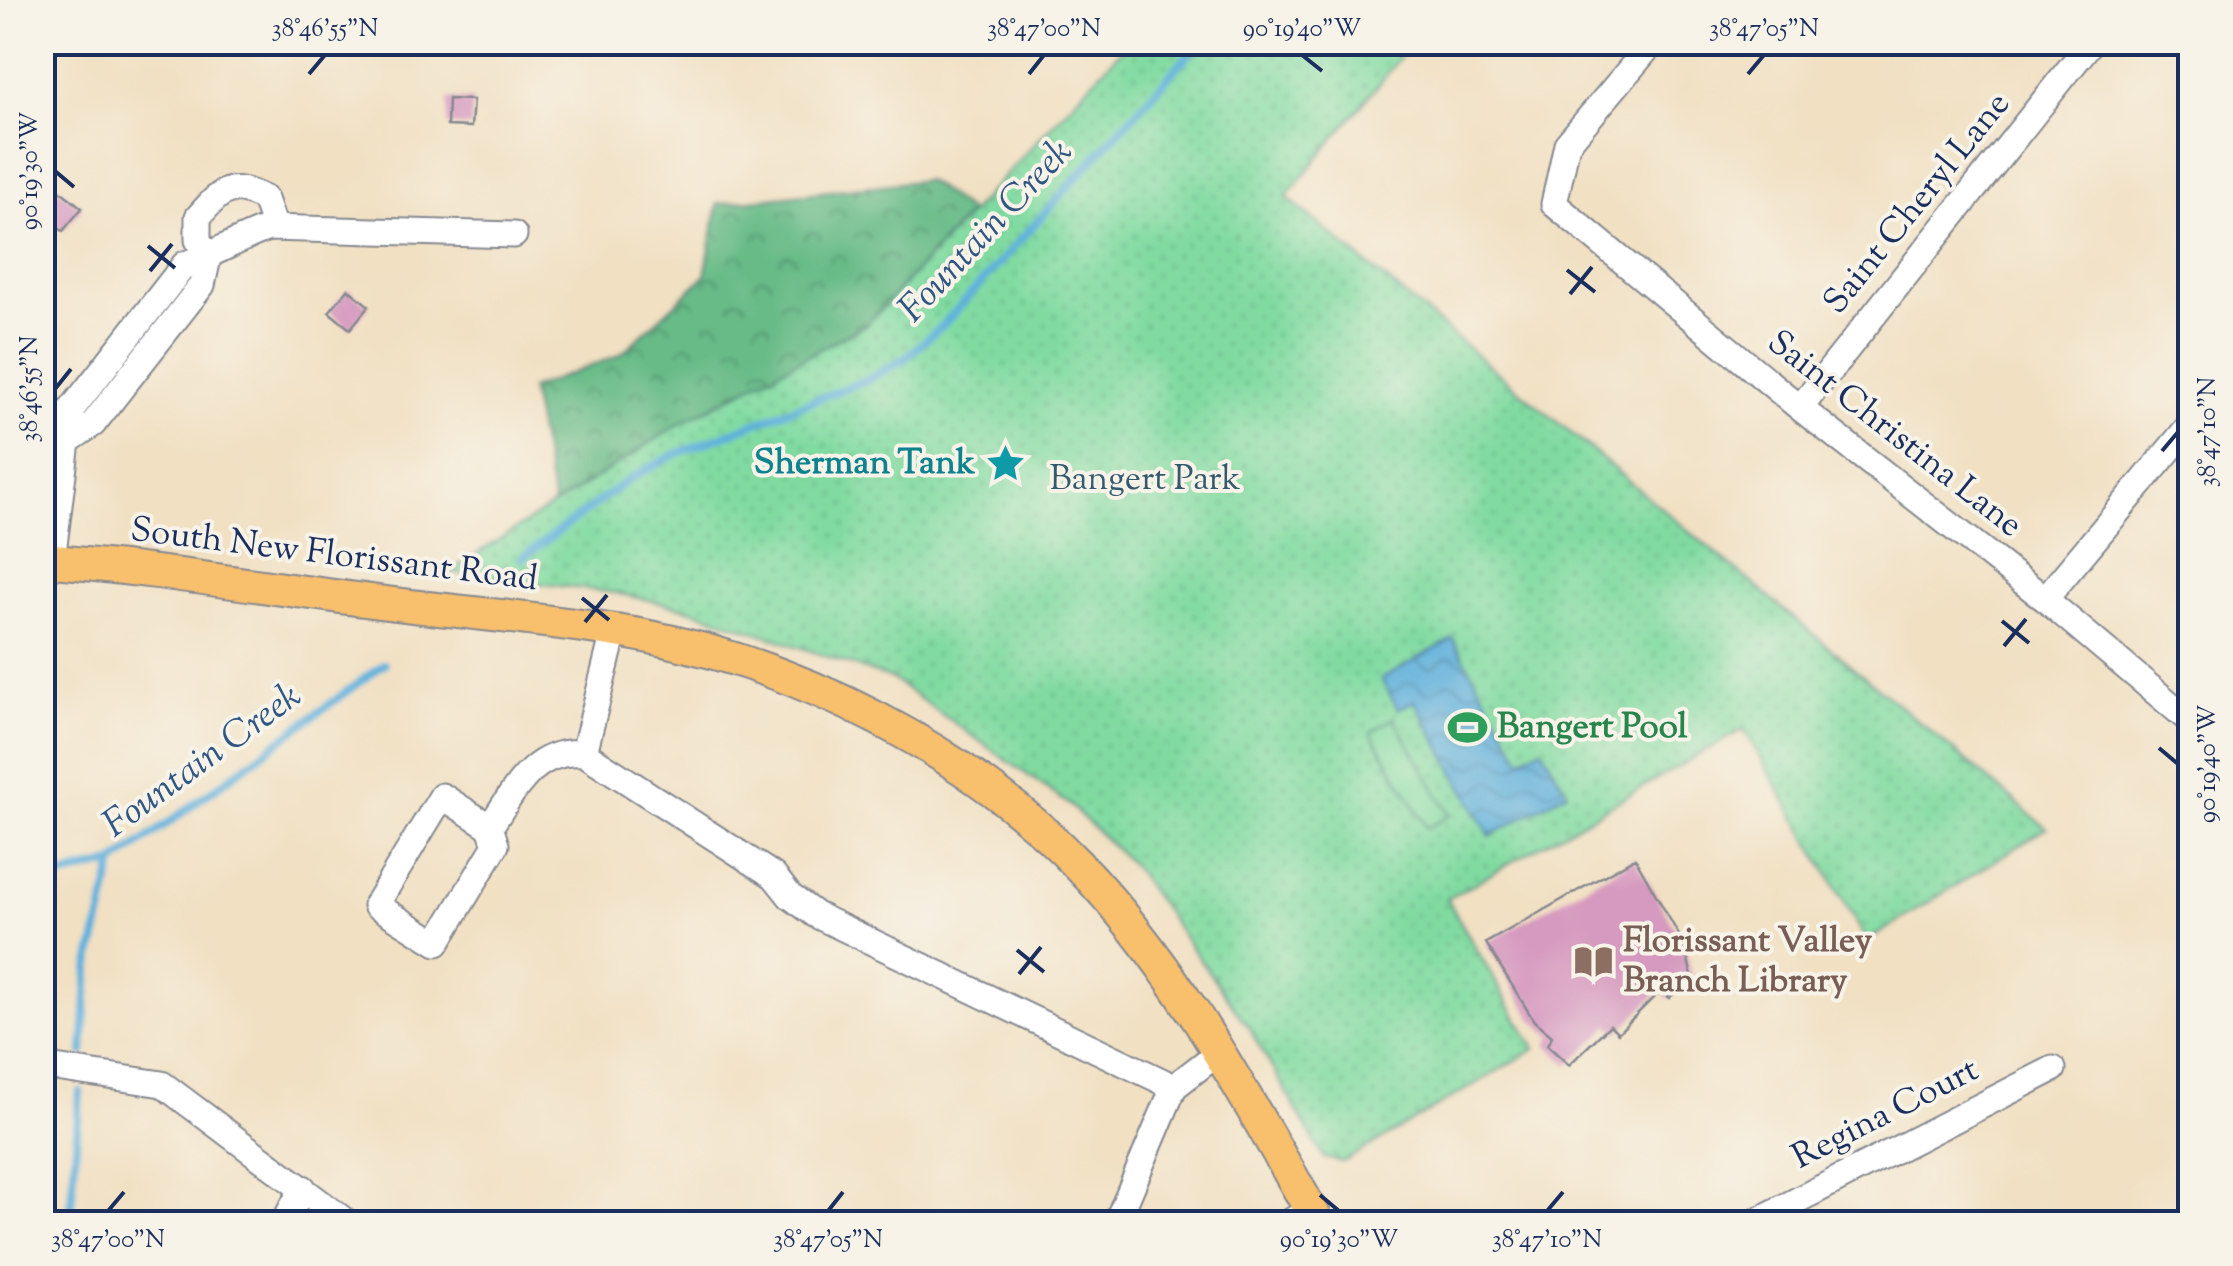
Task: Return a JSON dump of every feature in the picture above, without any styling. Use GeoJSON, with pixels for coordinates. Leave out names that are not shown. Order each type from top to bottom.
{"type":"FeatureCollection","features":[{"type":"Feature","properties":{"kind":"main road","name":"South New Florissant Road"},"geometry":{"type":"LineString","coordinates":[[47,560],[640,635],[762,668],[890,724],[987,784],[1078,865],[1137,935],[1219,1052],[1305,1219]]}},
{"type":"Feature","properties":{"kind":"street","name":"Saint Christina Lane"},"geometry":{"type":"LineString","coordinates":[[1654,42],[1567,144],[1554,204],[1800,408],[2045,599],[2190,720]]}},
{"type":"Feature","properties":{"kind":"street","name":"Saint Cheryl Lane"},"geometry":{"type":"LineString","coordinates":[[1800,408],[2091,42]]}},
{"type":"Feature","properties":{"kind":"street"},"geometry":{"type":"LineString","coordinates":[[208,258],[198,240],[198,217],[219,194],[246,189],[266,200],[275,228]]}},
{"type":"Feature","properties":{"kind":"street"},"geometry":{"type":"LineString","coordinates":[[69,440],[93,424],[202,285],[212,252],[242,237],[275,228],[514,235]]}},
{"type":"Feature","properties":{"kind":"street"},"geometry":{"type":"LineString","coordinates":[[47,560],[71,410],[186,264],[208,258]]}},
{"type":"Feature","properties":{"kind":"street"},"geometry":{"type":"LineString","coordinates":[[125,341],[146,356]]}},
{"type":"Feature","properties":{"kind":"street"},"geometry":{"type":"LineString","coordinates":[[2045,599],[2190,425]]}},
{"type":"Feature","properties":{"kind":"street"},"geometry":{"type":"LineString","coordinates":[[584,753],[614,632]]}},
{"type":"Feature","properties":{"kind":"street"},"geometry":{"type":"LineString","coordinates":[[490,827],[527,772],[565,751],[584,753],[774,876],[790,896],[816,915],[1174,1087]]}},
{"type":"Feature","properties":{"kind":"street"},"geometry":{"type":"LineString","coordinates":[[442,796],[490,827],[496,844],[437,943],[376,905],[442,796]]}},
{"type":"Feature","properties":{"kind":"street"},"geometry":{"type":"LineString","coordinates":[[1116,1224],[1174,1087],[1219,1052]]}},
{"type":"Feature","properties":{"kind":"street"},"geometry":{"type":"LineString","coordinates":[[42,1066],[162,1084],[350,1224]]}},
{"type":"Feature","properties":{"kind":"street","name":"Regina Court"},"geometry":{"type":"LineString","coordinates":[[1751,1224],[2053,1069]]}},
{"type":"Feature","properties":{"kind":"street"},"geometry":{"type":"LineString","coordinates":[[284,1224],[303,1188]]}},
{"type":"Feature","properties":{"kind":"green space","name":"Bangert Park"},"geometry":{"type":"Polygon","coordinates":[[[1128,43],[1412,43],[1286,197],[2047,828],[1867,941],[1744,729],[1447,899],[1535,1049],[1343,1162],[1324,1158],[1249,1028],[1131,864],[1070,805],[892,679],[693,610],[616,593],[449,572],[681,423],[868,323],[1128,43]]]}},
{"type":"Feature","properties":{"kind":"green space"},"geometry":{"type":"Polygon","coordinates":[[[926,180],[970,212],[868,323],[681,423],[554,505],[530,389],[620,355],[705,276],[718,204],[926,180]]]}},
{"type":"Feature","properties":{"kind":"green space"},"geometry":{"type":"Polygon","coordinates":[[[1394,718],[1450,815],[1427,828],[1371,732],[1394,718]]]}},
{"type":"Feature","properties":{"kind":"water","name":"Bangert Pool"},"geometry":{"type":"Polygon","coordinates":[[[1453,639],[1521,759],[1542,748],[1567,792],[1490,836],[1415,701],[1398,709],[1381,679],[1453,639]]]}},
{"type":"Feature","properties":{"kind":"building"},"geometry":{"type":"Polygon","coordinates":[[[448,99],[473,100],[471,127],[447,126],[448,99]]]}},
{"type":"Feature","properties":{"kind":"building"},"geometry":{"type":"Polygon","coordinates":[[[52,184],[82,208],[63,231],[42,215],[42,196],[52,184]]]}},
{"type":"Feature","properties":{"kind":"building"},"geometry":{"type":"Polygon","coordinates":[[[348,289],[369,306],[350,329],[329,312],[348,289]]]}},
{"type":"Feature","properties":{"kind":"building","name":"Florissant Valley Branch Library"},"geometry":{"type":"Polygon","coordinates":[[[1635,858],[1685,946],[1692,977],[1669,998],[1660,991],[1618,1033],[1610,1025],[1569,1065],[1547,1045],[1552,1036],[1534,1021],[1486,943],[1635,858]]]}},
{"type":"Feature","properties":{"kind":"waterway","name":"Fountain Creek"},"geometry":{"type":"LineString","coordinates":[[522,558],[631,478],[676,454],[871,378],[904,359],[943,325],[1200,42]]}},
{"type":"Feature","properties":{"kind":"waterway","name":"Fountain Creek"},"geometry":{"type":"LineString","coordinates":[[42,881],[114,863],[384,664]]}},
{"type":"Feature","properties":{"kind":"waterway"},"geometry":{"type":"LineString","coordinates":[[83,1052],[89,969],[114,863]]}},
{"type":"Feature","properties":{"kind":"waterway"},"geometry":{"type":"LineString","coordinates":[[70,1224],[80,1092]]}},
{"type":"Feature","properties":{"kind":"place","name":"Sherman Tank"},"geometry":{"type":"Point","coordinates":[1005,464]}},
{"type":"Feature","properties":{"kind":"place","name":"Bangert Pool"},"geometry":{"type":"Point","coordinates":[1467,728]}},
{"type":"Feature","properties":{"kind":"place","name":"Florissant Valley Branch Library"},"geometry":{"type":"Point","coordinates":[1593,962]}}]}
